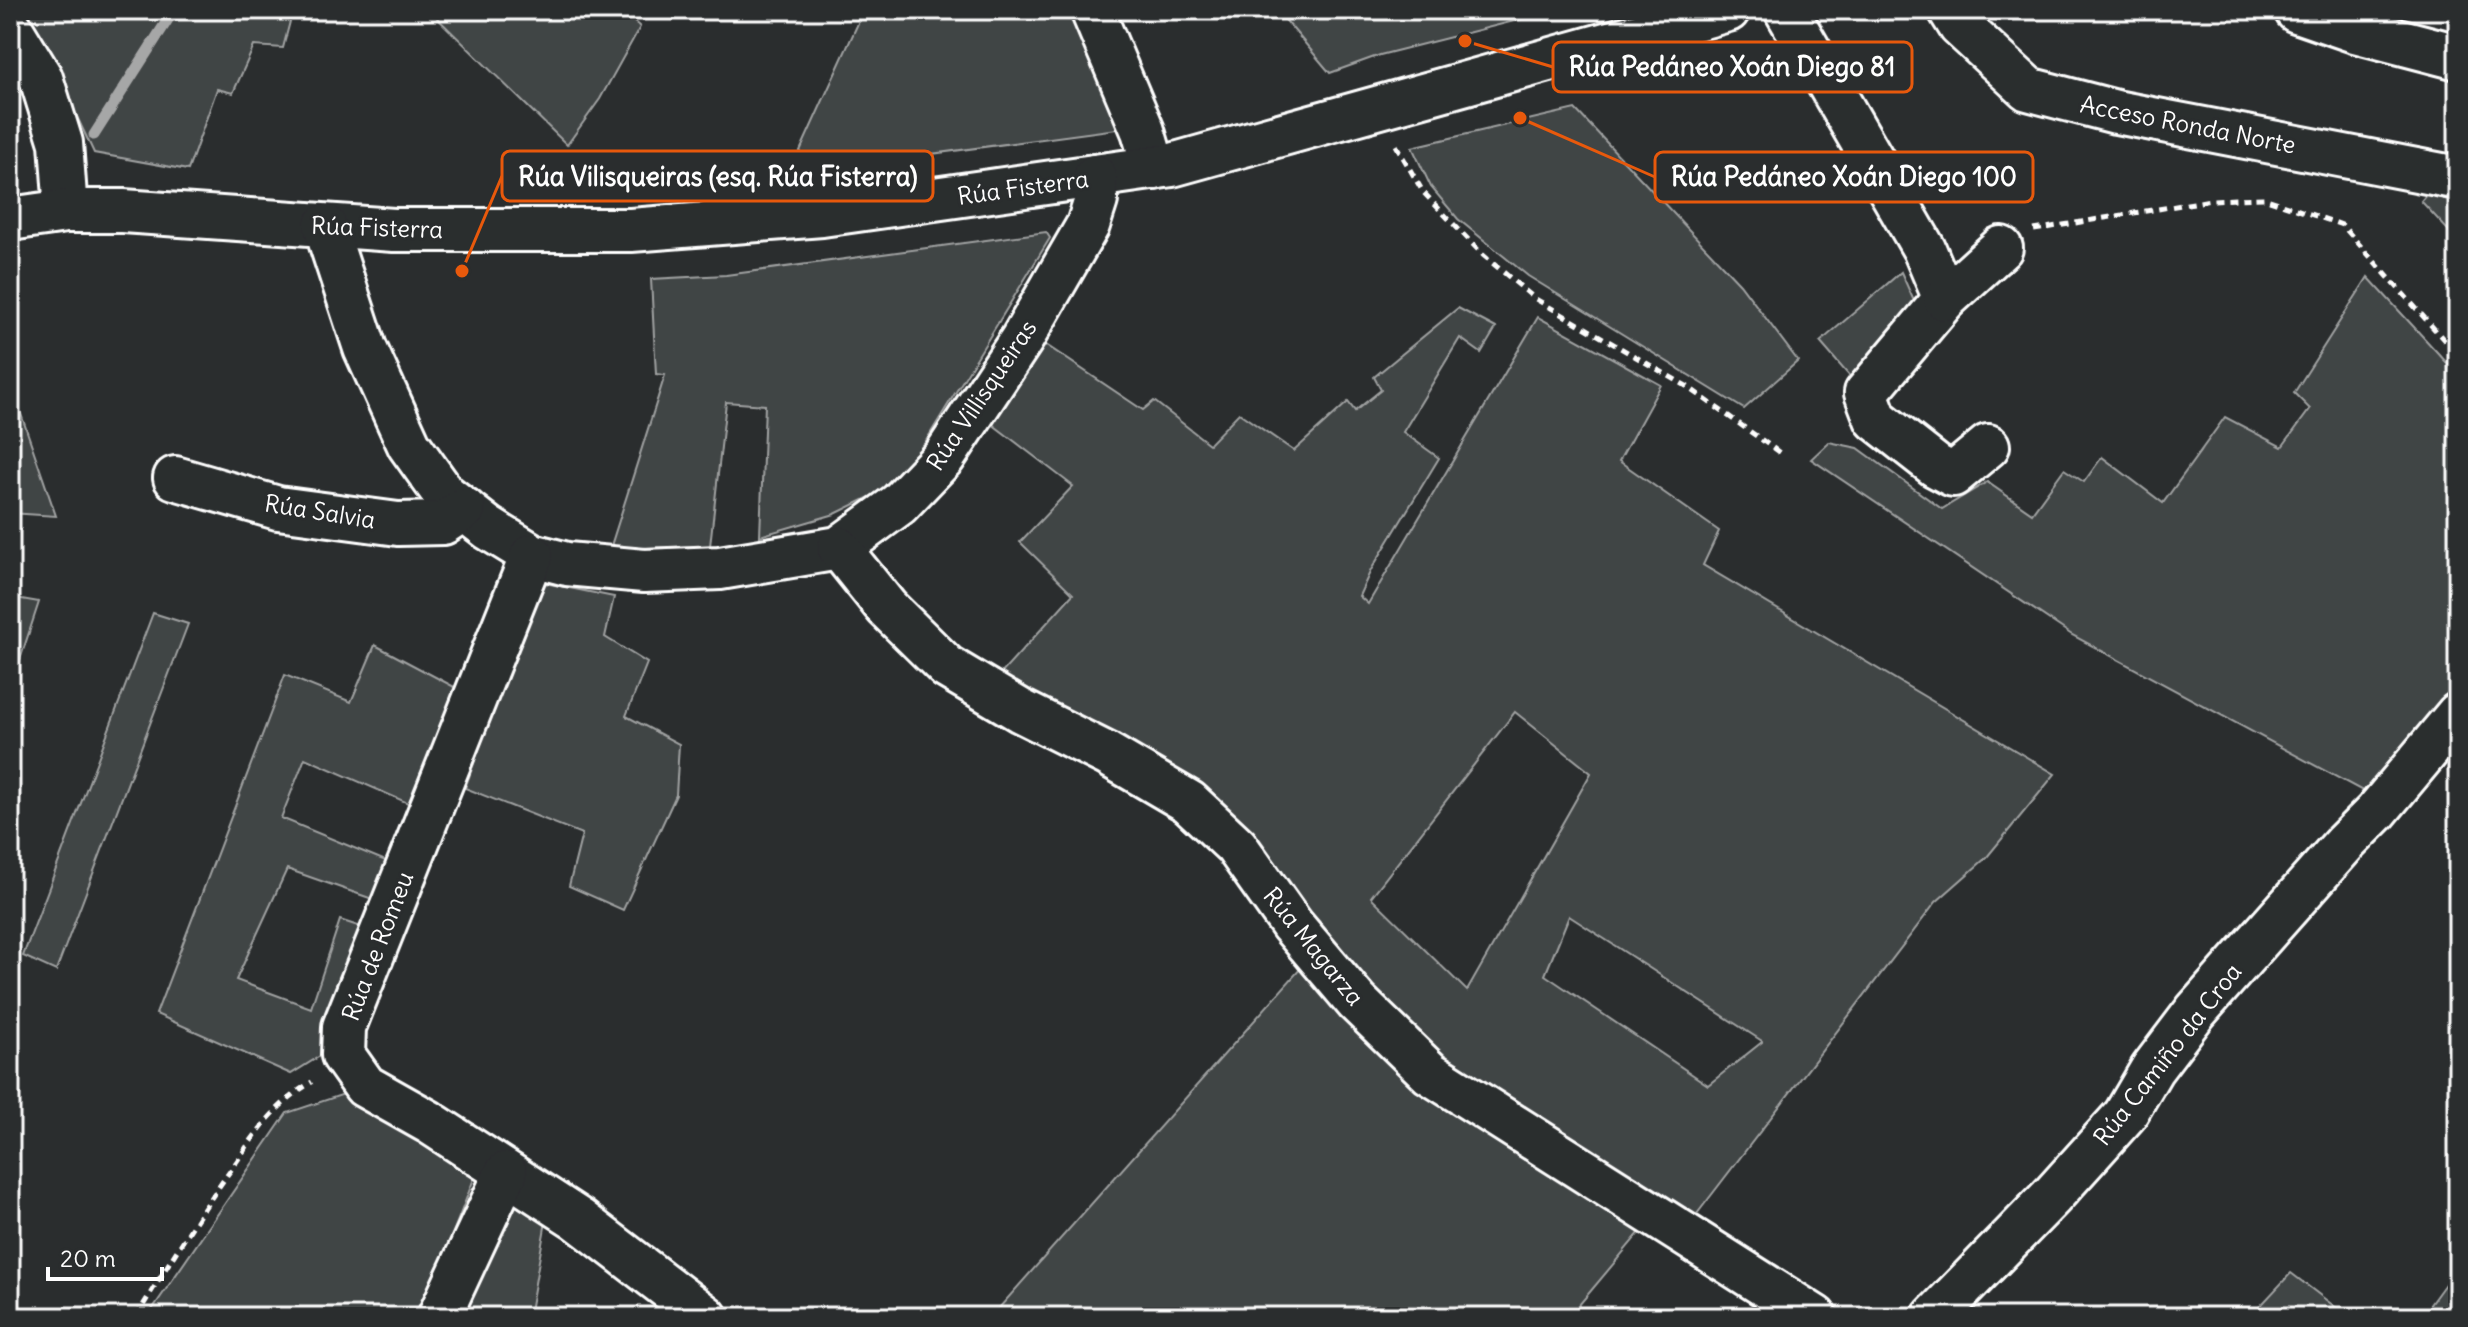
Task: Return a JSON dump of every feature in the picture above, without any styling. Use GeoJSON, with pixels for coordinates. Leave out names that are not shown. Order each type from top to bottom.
{"type":"FeatureCollection","features":[{"type":"Feature","properties":{"kind":"highway"},"geometry":{"type":"LineString","coordinates":[[2297,10],[2355,30],[2458,57]]}},
{"type":"Feature","properties":{"kind":"street"},"geometry":{"type":"LineString","coordinates":[[1092,10],[1143,131],[1154,168]]}},
{"type":"Feature","properties":{"kind":"street","name":"Rúa Fisterra"},"geometry":{"type":"LineString","coordinates":[[10,219],[66,211],[123,211],[394,230],[631,230],[822,215],[1172,165],[1728,10]]}},
{"type":"Feature","properties":{"kind":"street"},"geometry":{"type":"LineString","coordinates":[[1786,10],[1924,249],[1945,299]]}},
{"type":"Feature","properties":{"kind":"street","name":"Acceso Ronda Norte"},"geometry":{"type":"LineString","coordinates":[[1950,10],[1960,26],[2028,89],[2116,112],[2458,178]]}},
{"type":"Feature","properties":{"kind":"street"},"geometry":{"type":"LineString","coordinates":[[10,27],[41,78],[61,143],[66,211]]}},
{"type":"Feature","properties":{"kind":"street","name":"Rúa Villisqueiras"},"geometry":{"type":"LineString","coordinates":[[325,226],[365,348],[409,445],[444,494],[532,555],[567,564],[644,571],[720,568],[839,548],[899,504],[944,457],[1022,339],[1088,225],[1096,200],[1095,176]]}},
{"type":"Feature","properties":{"kind":"street"},"geometry":{"type":"LineString","coordinates":[[1988,446],[1953,475],[1936,466],[1876,419],[1866,393],[1945,299],[2001,248]]}},
{"type":"Feature","properties":{"kind":"street","name":"Rúa Salvia"},"geometry":{"type":"LineString","coordinates":[[175,478],[278,508],[398,524],[443,523],[464,509]]}},
{"type":"Feature","properties":{"kind":"street","name":"Rúa Magarza"},"geometry":{"type":"LineString","coordinates":[[839,548],[887,608],[947,667],[1189,802],[1236,846],[1292,925],[1357,1002],[1430,1073],[1815,1317]]}},
{"type":"Feature","properties":{"kind":"street","name":"Rúa de Romeu"},"geometry":{"type":"LineString","coordinates":[[348,1062],[343,1055],[344,1027],[532,555]]}},
{"type":"Feature","properties":{"kind":"street","name":"Rúa Camiño da Croa"},"geometry":{"type":"LineString","coordinates":[[1934,1317],[2052,1196],[2125,1115],[2152,1069],[2196,1011],[2376,812],[2458,714]]}},
{"type":"Feature","properties":{"kind":"street"},"geometry":{"type":"LineString","coordinates":[[348,1062],[365,1086],[429,1122],[578,1219],[706,1317]]}},
{"type":"Feature","properties":{"kind":"street"},"geometry":{"type":"LineString","coordinates":[[439,1317],[506,1173]]}},
{"type":"Feature","properties":{"kind":"path"},"geometry":{"type":"LineString","coordinates":[[1379,109],[1423,192],[1483,255],[1534,298],[1688,387],[1780,453]]}},
{"type":"Feature","properties":{"kind":"path"},"geometry":{"type":"LineString","coordinates":[[2001,248],[2028,231],[2211,200],[2264,198],[2342,225],[2453,350]]}},
{"type":"Feature","properties":{"kind":"path"},"geometry":{"type":"LineString","coordinates":[[136,1317],[198,1216],[267,1118],[301,1088],[348,1062]]}},
{"type":"Feature","properties":{"kind":"shaded area"},"geometry":{"type":"Polygon","coordinates":[[[10,10],[293,10],[283,48],[254,46],[233,93],[217,89],[188,170],[94,153],[64,89],[10,10]]]}},
{"type":"Feature","properties":{"kind":"shaded area"},"geometry":{"type":"Polygon","coordinates":[[[429,10],[621,10],[640,27],[600,99],[567,145],[429,10]]]}},
{"type":"Feature","properties":{"kind":"shaded area"},"geometry":{"type":"Polygon","coordinates":[[[864,10],[1078,10],[1132,127],[790,173],[864,10]]]}},
{"type":"Feature","properties":{"kind":"shaded area"},"geometry":{"type":"Polygon","coordinates":[[[1277,10],[1558,10],[1380,55],[1330,73],[1277,10]]]}},
{"type":"Feature","properties":{"kind":"shaded area"},"geometry":{"type":"Polygon","coordinates":[[[1575,109],[1740,284],[1798,361],[1744,409],[1528,276],[1458,219],[1431,187],[1412,147],[1575,109]]]}},
{"type":"Feature","properties":{"kind":"shaded area"},"geometry":{"type":"Polygon","coordinates":[[[2426,195],[2458,202],[2458,241],[2421,201],[2426,195]]]}},
{"type":"Feature","properties":{"kind":"shaded area"},"geometry":{"type":"Polygon","coordinates":[[[1046,232],[1050,238],[924,444],[884,490],[835,514],[760,536],[765,405],[726,402],[710,546],[610,549],[665,375],[656,374],[651,279],[726,275],[1046,232]]]}},
{"type":"Feature","properties":{"kind":"shaded area"},"geometry":{"type":"Polygon","coordinates":[[[1901,272],[1918,310],[1858,386],[1820,342],[1901,272]]]}},
{"type":"Feature","properties":{"kind":"shaded area"},"geometry":{"type":"Polygon","coordinates":[[[2368,277],[2458,375],[2458,682],[2370,795],[2072,635],[1811,459],[1829,442],[1858,448],[1942,509],[1987,482],[2032,513],[2064,469],[2084,482],[2102,457],[2163,503],[2225,417],[2282,447],[2310,409],[2294,393],[2368,277]]]}},
{"type":"Feature","properties":{"kind":"shaded area"},"geometry":{"type":"Polygon","coordinates":[[[1458,308],[1496,328],[1481,353],[1460,338],[1403,432],[1439,458],[1371,570],[1359,596],[1368,604],[1538,317],[1661,385],[1619,461],[1719,531],[1703,565],[2055,774],[1987,857],[1936,902],[1690,1223],[1441,1067],[1261,860],[990,686],[1073,594],[1020,542],[1073,486],[992,424],[1043,343],[1143,410],[1154,401],[1209,444],[1239,413],[1294,451],[1348,402],[1355,411],[1381,390],[1374,377],[1458,308]],[[1515,712],[1371,897],[1467,991],[1591,773],[1515,712]],[[1569,916],[1545,975],[1708,1085],[1762,1042],[1762,1041],[1569,916]]]}},
{"type":"Feature","properties":{"kind":"shaded area"},"geometry":{"type":"Polygon","coordinates":[[[20,411],[56,516],[10,513],[10,414],[20,411]]]}},
{"type":"Feature","properties":{"kind":"shaded area"},"geometry":{"type":"Polygon","coordinates":[[[540,582],[614,597],[605,637],[647,663],[626,716],[679,744],[676,795],[623,910],[569,886],[582,834],[465,788],[540,582]]]}},
{"type":"Feature","properties":{"kind":"shaded area"},"geometry":{"type":"Polygon","coordinates":[[[10,597],[39,602],[16,672],[10,714],[10,597]]]}},
{"type":"Feature","properties":{"kind":"shaded area"},"geometry":{"type":"Polygon","coordinates":[[[153,613],[188,624],[56,971],[23,956],[153,613]]]}},
{"type":"Feature","properties":{"kind":"shaded area"},"geometry":{"type":"Polygon","coordinates":[[[375,645],[460,690],[417,807],[305,758],[281,818],[398,866],[381,902],[287,869],[236,980],[311,1008],[340,920],[367,929],[323,1054],[291,1074],[156,1014],[285,675],[351,702],[375,645]]]}},
{"type":"Feature","properties":{"kind":"shaded area"},"geometry":{"type":"Polygon","coordinates":[[[1309,959],[1646,1225],[1569,1317],[991,1317],[1309,959]]]}},
{"type":"Feature","properties":{"kind":"shaded area"},"geometry":{"type":"Polygon","coordinates":[[[344,1094],[477,1171],[420,1317],[147,1317],[287,1113],[344,1094]]]}},
{"type":"Feature","properties":{"kind":"shaded area"},"geometry":{"type":"Polygon","coordinates":[[[505,1188],[548,1210],[529,1317],[452,1317],[505,1188]]]}},
{"type":"Feature","properties":{"kind":"shaded area"},"geometry":{"type":"Polygon","coordinates":[[[2458,1266],[2458,1317],[2421,1317],[2458,1266]]]}},
{"type":"Feature","properties":{"kind":"shaded area"},"geometry":{"type":"Polygon","coordinates":[[[2291,1273],[2343,1313],[2347,1317],[2250,1317],[2291,1273]]]}},
{"type":"Feature","properties":{"kind":"waterway"},"geometry":{"type":"LineString","coordinates":[[94,135],[174,10]]}},
{"type":"Feature","properties":{"kind":"place","name":"Rúa Pedáneo Xoán Diego 81"},"geometry":{"type":"Point","coordinates":[1465,41]}},
{"type":"Feature","properties":{"kind":"place","name":"Rúa Pedáneo Xoán Diego 100"},"geometry":{"type":"Point","coordinates":[1520,118]}},
{"type":"Feature","properties":{"kind":"place","name":"Rúa Vilisqueiras (esq. Rúa Fisterra)"},"geometry":{"type":"Point","coordinates":[462,271]}}]}
